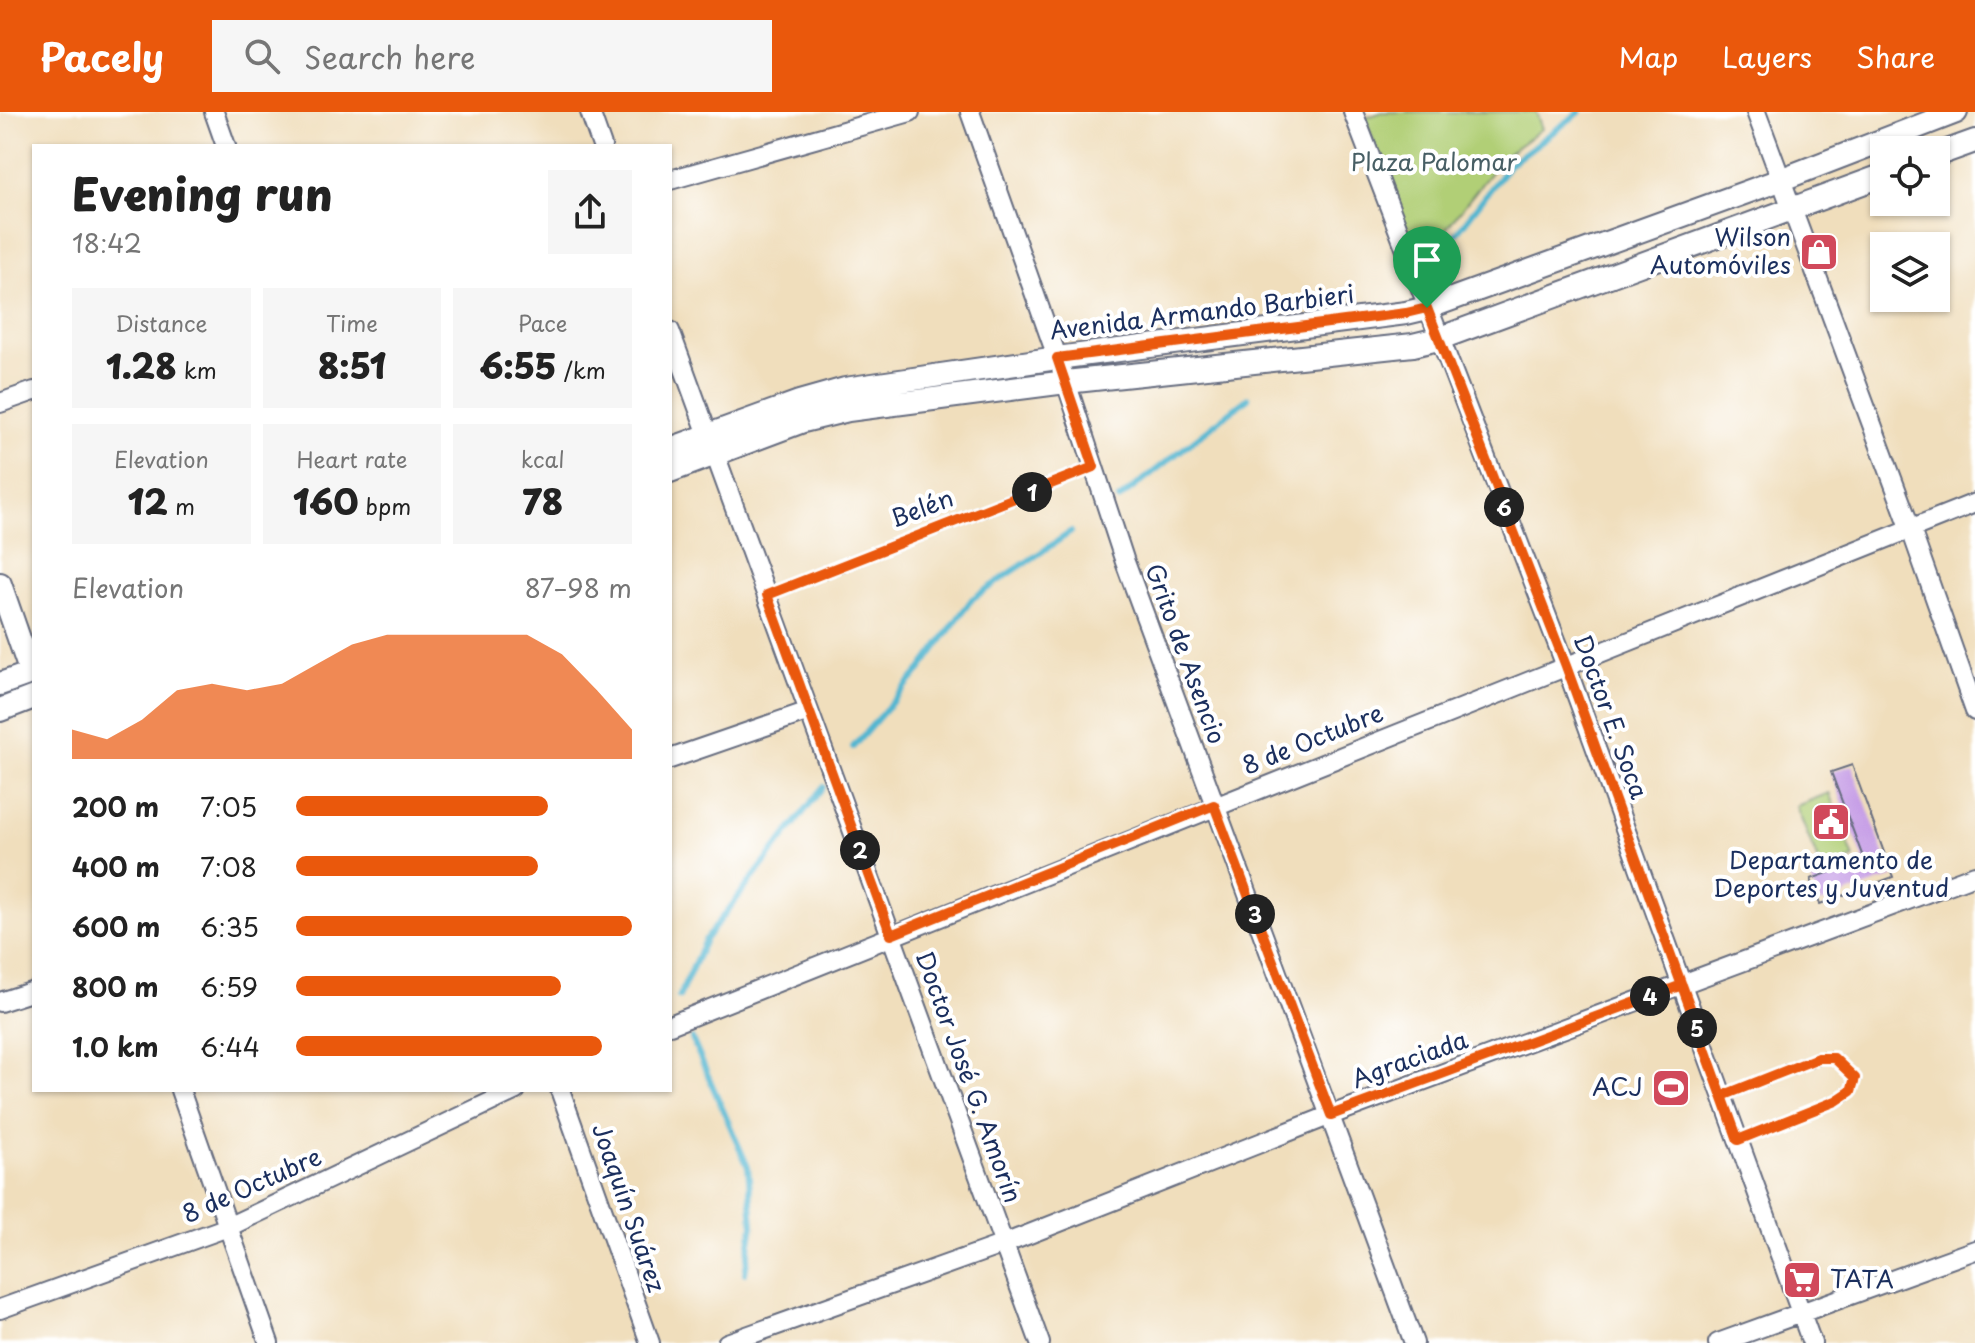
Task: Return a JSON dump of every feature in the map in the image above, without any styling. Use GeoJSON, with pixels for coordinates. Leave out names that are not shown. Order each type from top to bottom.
{"type":"FeatureCollection","features":[{"type":"Feature","properties":{"kind":"street"},"geometry":{"type":"LineString","coordinates":[[214,112],[225,144]]}},
{"type":"Feature","properties":{"kind":"street"},"geometry":{"type":"LineString","coordinates":[[590,112],[601,144]]}},
{"type":"Feature","properties":{"kind":"street"},"geometry":{"type":"LineString","coordinates":[[672,179],[910,112]]}},
{"type":"Feature","properties":{"kind":"street","name":"Grito de Asencio"},"geometry":{"type":"LineString","coordinates":[[970,112],[1066,382],[1125,562],[1414,1343]]}},
{"type":"Feature","properties":{"kind":"street","name":"Doctor E. Soca"},"geometry":{"type":"LineString","coordinates":[[1353,112],[1566,666],[1812,1343]]}},
{"type":"Feature","properties":{"kind":"street"},"geometry":{"type":"LineString","coordinates":[[1756,112],[1975,711]]}},
{"type":"Feature","properties":{"kind":"street","name":"Avenida Armando Barbieri"},"geometry":{"type":"LineString","coordinates":[[672,470],[712,444],[799,402],[845,389],[1427,308],[1780,180],[1956,112]]}},
{"type":"Feature","properties":{"kind":"street"},"geometry":{"type":"LineString","coordinates":[[1950,150],[1975,141]]}},
{"type":"Feature","properties":{"kind":"street","name":"Avenida Armando Barbieri"},"geometry":{"type":"LineString","coordinates":[[672,449],[712,444],[848,410],[1066,382],[1413,345],[1438,339],[1870,180]]}},
{"type":"Feature","properties":{"kind":"street","name":"Doctor José G. Amorín"},"geometry":{"type":"LineString","coordinates":[[672,336],[1040,1343]]}},
{"type":"Feature","properties":{"kind":"street"},"geometry":{"type":"LineString","coordinates":[[0,403],[32,392]]}},
{"type":"Feature","properties":{"kind":"street","name":"8 de Octubre"},"geometry":{"type":"LineString","coordinates":[[672,1024],[1975,503]]}},
{"type":"Feature","properties":{"kind":"street"},"geometry":{"type":"LineString","coordinates":[[0,584],[32,672]]}},
{"type":"Feature","properties":{"kind":"street"},"geometry":{"type":"LineString","coordinates":[[0,684],[32,675]]}},
{"type":"Feature","properties":{"kind":"street"},"geometry":{"type":"LineString","coordinates":[[0,710],[32,698]]}},
{"type":"Feature","properties":{"kind":"street"},"geometry":{"type":"LineString","coordinates":[[672,758],[809,711]]}},
{"type":"Feature","properties":{"kind":"street","name":"Agraciada"},"geometry":{"type":"LineString","coordinates":[[727,1343],[1004,1244],[1331,1115],[1975,875]]}},
{"type":"Feature","properties":{"kind":"street"},"geometry":{"type":"LineString","coordinates":[[0,1002],[32,992]]}},
{"type":"Feature","properties":{"kind":"street"},"geometry":{"type":"LineString","coordinates":[[181,1092],[269,1343]]}},
{"type":"Feature","properties":{"kind":"street","name":"8 de Octubre"},"geometry":{"type":"LineString","coordinates":[[0,1309],[228,1227],[512,1092]]}},
{"type":"Feature","properties":{"kind":"street","name":"Joaquín Suárez"},"geometry":{"type":"LineString","coordinates":[[561,1092],[650,1343]]}},
{"type":"Feature","properties":{"kind":"street"},"geometry":{"type":"LineString","coordinates":[[1718,1343],[1975,1250]]}},
{"type":"Feature","properties":{"kind":"lane","name":"Belén"},"geometry":{"type":"LineString","coordinates":[[767,595],[1094,467]]}},
{"type":"Feature","properties":{"kind":"lane"},"geometry":{"type":"LineString","coordinates":[[1722,1096],[1818,1058],[1834,1058],[1855,1078],[1851,1091],[1836,1101],[1738,1140]]}},
{"type":"Feature","properties":{"kind":"green space","name":"Plaza Palomar"},"geometry":{"type":"Polygon","coordinates":[[[1382,112],[1536,112],[1542,129],[1503,157],[1419,263],[1365,118],[1382,112]]]}},
{"type":"Feature","properties":{"kind":"green space"},"geometry":{"type":"Polygon","coordinates":[[[1829,793],[1854,858],[1822,871],[1796,806],[1829,793]]]}},
{"type":"Feature","properties":{"kind":"building"},"geometry":{"type":"Polygon","coordinates":[[[1852,765],[1893,877],[1820,904],[1811,879],[1864,860],[1831,772],[1852,765]]]}},
{"type":"Feature","properties":{"kind":"waterway"},"geometry":{"type":"LineString","coordinates":[[1441,253],[1510,164],[1580,112]]}},
{"type":"Feature","properties":{"kind":"waterway"},"geometry":{"type":"LineString","coordinates":[[1119,499],[1248,398]]}},
{"type":"Feature","properties":{"kind":"waterway"},"geometry":{"type":"LineString","coordinates":[[853,747],[921,669],[972,599],[1071,532]]}},
{"type":"Feature","properties":{"kind":"waterway"},"geometry":{"type":"LineString","coordinates":[[679,997],[705,940],[823,787]]}},
{"type":"Feature","properties":{"kind":"waterway"},"geometry":{"type":"LineString","coordinates":[[692,1039],[748,1167],[753,1225],[745,1273]]}},
{"type":"Feature","properties":{"kind":"place","name":"Wilson Automóviles"},"geometry":{"type":"Point","coordinates":[1819,252]}},
{"type":"Feature","properties":{"kind":"place","name":"Departamento de Deportes y Juventud"},"geometry":{"type":"Point","coordinates":[1831,822]}},
{"type":"Feature","properties":{"kind":"place","name":"ACJ"},"geometry":{"type":"Point","coordinates":[1671,1088]}},
{"type":"Feature","properties":{"kind":"place","name":"TATA"},"geometry":{"type":"Point","coordinates":[1802,1280]}},
{"type":"Feature","properties":{"kind":"route"},"geometry":{"type":"LineString","coordinates":[[1427,308],[1057,358],[1094,467],[767,595],[891,935],[1214,805],[1331,1115],[1682,985],[1738,1140],[1836,1101],[1851,1091],[1855,1078],[1834,1058],[1818,1058],[1722,1096],[1566,666],[1427,308]]}}]}
